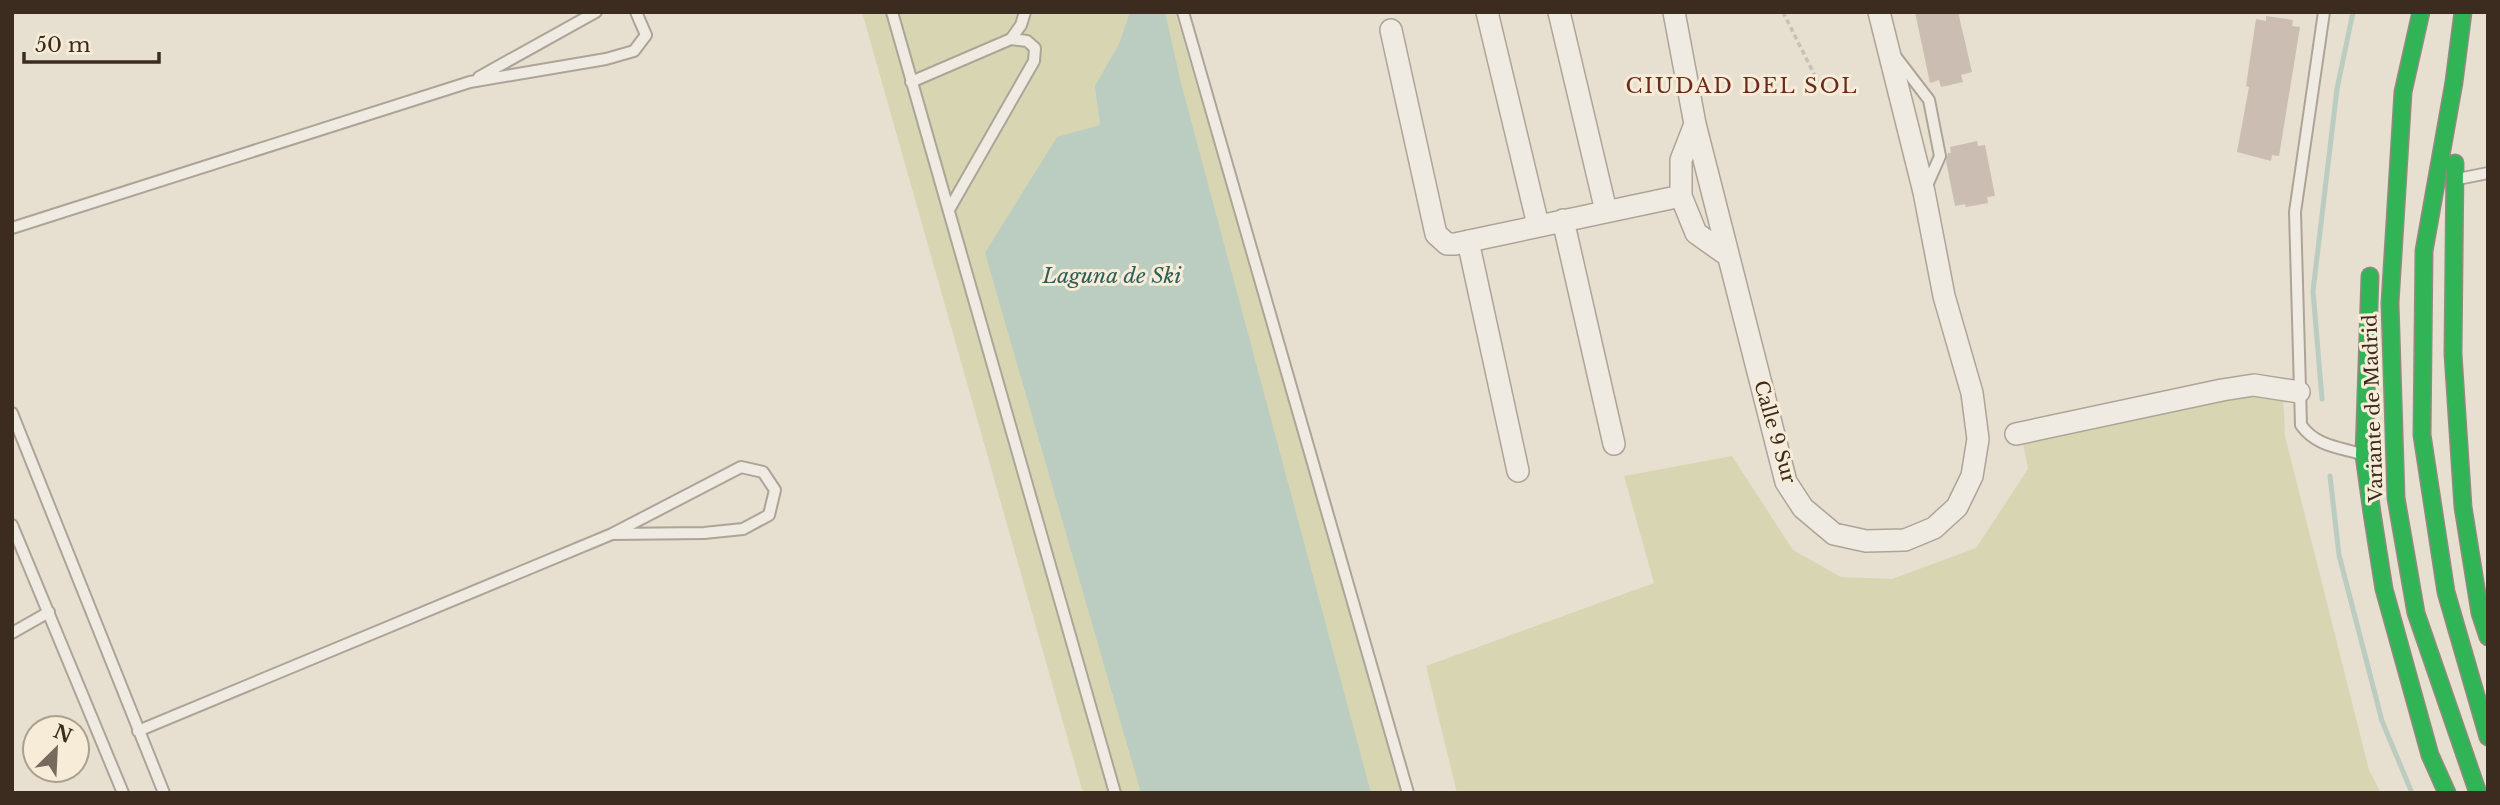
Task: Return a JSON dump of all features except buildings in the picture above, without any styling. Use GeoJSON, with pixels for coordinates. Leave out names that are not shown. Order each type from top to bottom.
{"type":"FeatureCollection","features":[{"type":"Feature","properties":{"kind":"main road","name":"Variante de Madrid"},"geometry":{"type":"LineString","coordinates":[[2420,12],[2403,92],[2389,303],[2396,498],[2416,613],[2478,793]]}},
{"type":"Feature","properties":{"kind":"main road"},"geometry":{"type":"LineString","coordinates":[[2463,12],[2454,82],[2424,251],[2422,435],[2446,592],[2488,737]]}},
{"type":"Feature","properties":{"kind":"main road"},"geometry":{"type":"LineString","coordinates":[[2454,82],[2453,355],[2462,493],[2480,613],[2488,637]]}},
{"type":"Feature","properties":{"kind":"main road"},"geometry":{"type":"LineString","coordinates":[[2382,170],[2403,92]]}},
{"type":"Feature","properties":{"kind":"main road"},"geometry":{"type":"LineString","coordinates":[[2371,265],[2364,455],[2384,589],[2430,755],[2447,793]]}},
{"type":"Feature","properties":{"kind":"street"},"geometry":{"type":"LineString","coordinates":[[1487,12],[1538,225]]}},
{"type":"Feature","properties":{"kind":"street"},"geometry":{"type":"LineString","coordinates":[[1559,12],[1606,211]]}},
{"type":"Feature","properties":{"kind":"street","name":"Calle 9 Sur"},"geometry":{"type":"LineString","coordinates":[[1674,12],[1695,124],[1786,482],[1803,508],[1834,534],[1866,541],[1905,540],[1934,528],[1957,507],[1972,476],[1978,439],[1972,393],[1944,296],[1924,192],[1879,12]]}},
{"type":"Feature","properties":{"kind":"street"},"geometry":{"type":"LineString","coordinates":[[1391,30],[1436,234],[1447,244],[1681,197]]}},
{"type":"Feature","properties":{"kind":"street"},"geometry":{"type":"LineString","coordinates":[[1695,124],[1681,160],[1681,197],[1696,233],[1727,256]]}},
{"type":"Feature","properties":{"kind":"street"},"geometry":{"type":"LineString","coordinates":[[1563,220],[1614,444]]}},
{"type":"Feature","properties":{"kind":"street"},"geometry":{"type":"LineString","coordinates":[[1468,241],[1518,471]]}},
{"type":"Feature","properties":{"kind":"street"},"geometry":{"type":"LineString","coordinates":[[2016,434],[2222,390],[2254,386],[2299,392]]}},
{"type":"Feature","properties":{"kind":"lane"},"geometry":{"type":"LineString","coordinates":[[470,82],[596,12]]}},
{"type":"Feature","properties":{"kind":"lane"},"geometry":{"type":"LineString","coordinates":[[12,228],[470,82],[606,59],[634,51],[646,36],[636,12]]}},
{"type":"Feature","properties":{"kind":"lane"},"geometry":{"type":"LineString","coordinates":[[892,12],[1115,793]]}},
{"type":"Feature","properties":{"kind":"lane"},"geometry":{"type":"LineString","coordinates":[[911,82],[1010,39],[1021,25],[1025,12]]}},
{"type":"Feature","properties":{"kind":"lane"},"geometry":{"type":"LineString","coordinates":[[1183,12],[1408,793]]}},
{"type":"Feature","properties":{"kind":"lane"},"geometry":{"type":"LineString","coordinates":[[2325,12],[2295,212],[2301,425],[2309,436],[2320,443],[2364,455]]}},
{"type":"Feature","properties":{"kind":"lane"},"geometry":{"type":"LineString","coordinates":[[950,208],[1034,61],[1035,48],[1027,41],[1010,39]]}},
{"type":"Feature","properties":{"kind":"lane"},"geometry":{"type":"LineString","coordinates":[[2455,180],[2488,173]]}},
{"type":"Feature","properties":{"kind":"lane"},"geometry":{"type":"LineString","coordinates":[[12,413],[164,793]]}},
{"type":"Feature","properties":{"kind":"lane"},"geometry":{"type":"LineString","coordinates":[[138,731],[612,534],[741,467],[763,472],[775,490],[769,515],[743,530],[612,534]]}},
{"type":"Feature","properties":{"kind":"lane"},"geometry":{"type":"LineString","coordinates":[[12,525],[123,793]]}},
{"type":"Feature","properties":{"kind":"lane"},"geometry":{"type":"LineString","coordinates":[[12,633],[48,612]]}},
{"type":"Feature","properties":{"kind":"path"},"geometry":{"type":"LineString","coordinates":[[1783,12],[1819,86]]}},
{"type":"Feature","properties":{"kind":"shaded area","name":"Laguna de Ski"},"geometry":{"type":"Polygon","coordinates":[[[862,12],[1175,12],[1406,793],[1083,793],[862,12]]]}},
{"type":"Feature","properties":{"kind":"shaded area"},"geometry":{"type":"Polygon","coordinates":[[[2283,388],[2285,436],[2369,770],[2381,793],[1457,793],[1426,666],[1654,583],[1624,476],[1732,456],[1793,550],[1841,577],[1892,579],[1976,548],[2028,469],[2021,432],[2283,388]]]}},
{"type":"Feature","properties":{"kind":"water","name":"Laguna de Ski"},"geometry":{"type":"Polygon","coordinates":[[[1130,12],[1165,12],[1181,83],[1371,793],[1141,793],[985,253],[1057,137],[1100,125],[1095,86],[1119,44],[1130,12]]]}},
{"type":"Feature","properties":{"kind":"waterway"},"geometry":{"type":"LineString","coordinates":[[2322,399],[2313,291],[2337,89],[2353,12]]}},
{"type":"Feature","properties":{"kind":"waterway"},"geometry":{"type":"LineString","coordinates":[[2330,476],[2339,555],[2382,721],[2412,793]]}},
{"type":"Feature","properties":{"kind":"traffic: fast"},"geometry":{"type":"LineString","coordinates":[[2421,12],[2403,92],[2390,303],[2396,498],[2416,613],[2478,793]]}},
{"type":"Feature","properties":{"kind":"traffic: fast"},"geometry":{"type":"LineString","coordinates":[[2463,12],[2454,82],[2424,251],[2422,435],[2446,592],[2488,737]]}},
{"type":"Feature","properties":{"kind":"traffic: fast"},"geometry":{"type":"LineString","coordinates":[[2455,163],[2453,354],[2463,507],[2480,613],[2488,637]]}},
{"type":"Feature","properties":{"kind":"traffic: fast"},"geometry":{"type":"LineString","coordinates":[[2370,276],[2364,455],[2372,513],[2384,589],[2430,755],[2447,793]]}},
{"type":"Feature","properties":{"kind":"district","name":"CIUDAD DEL SOL"},"geometry":{"type":"Point","coordinates":[1742,86]}}]}
